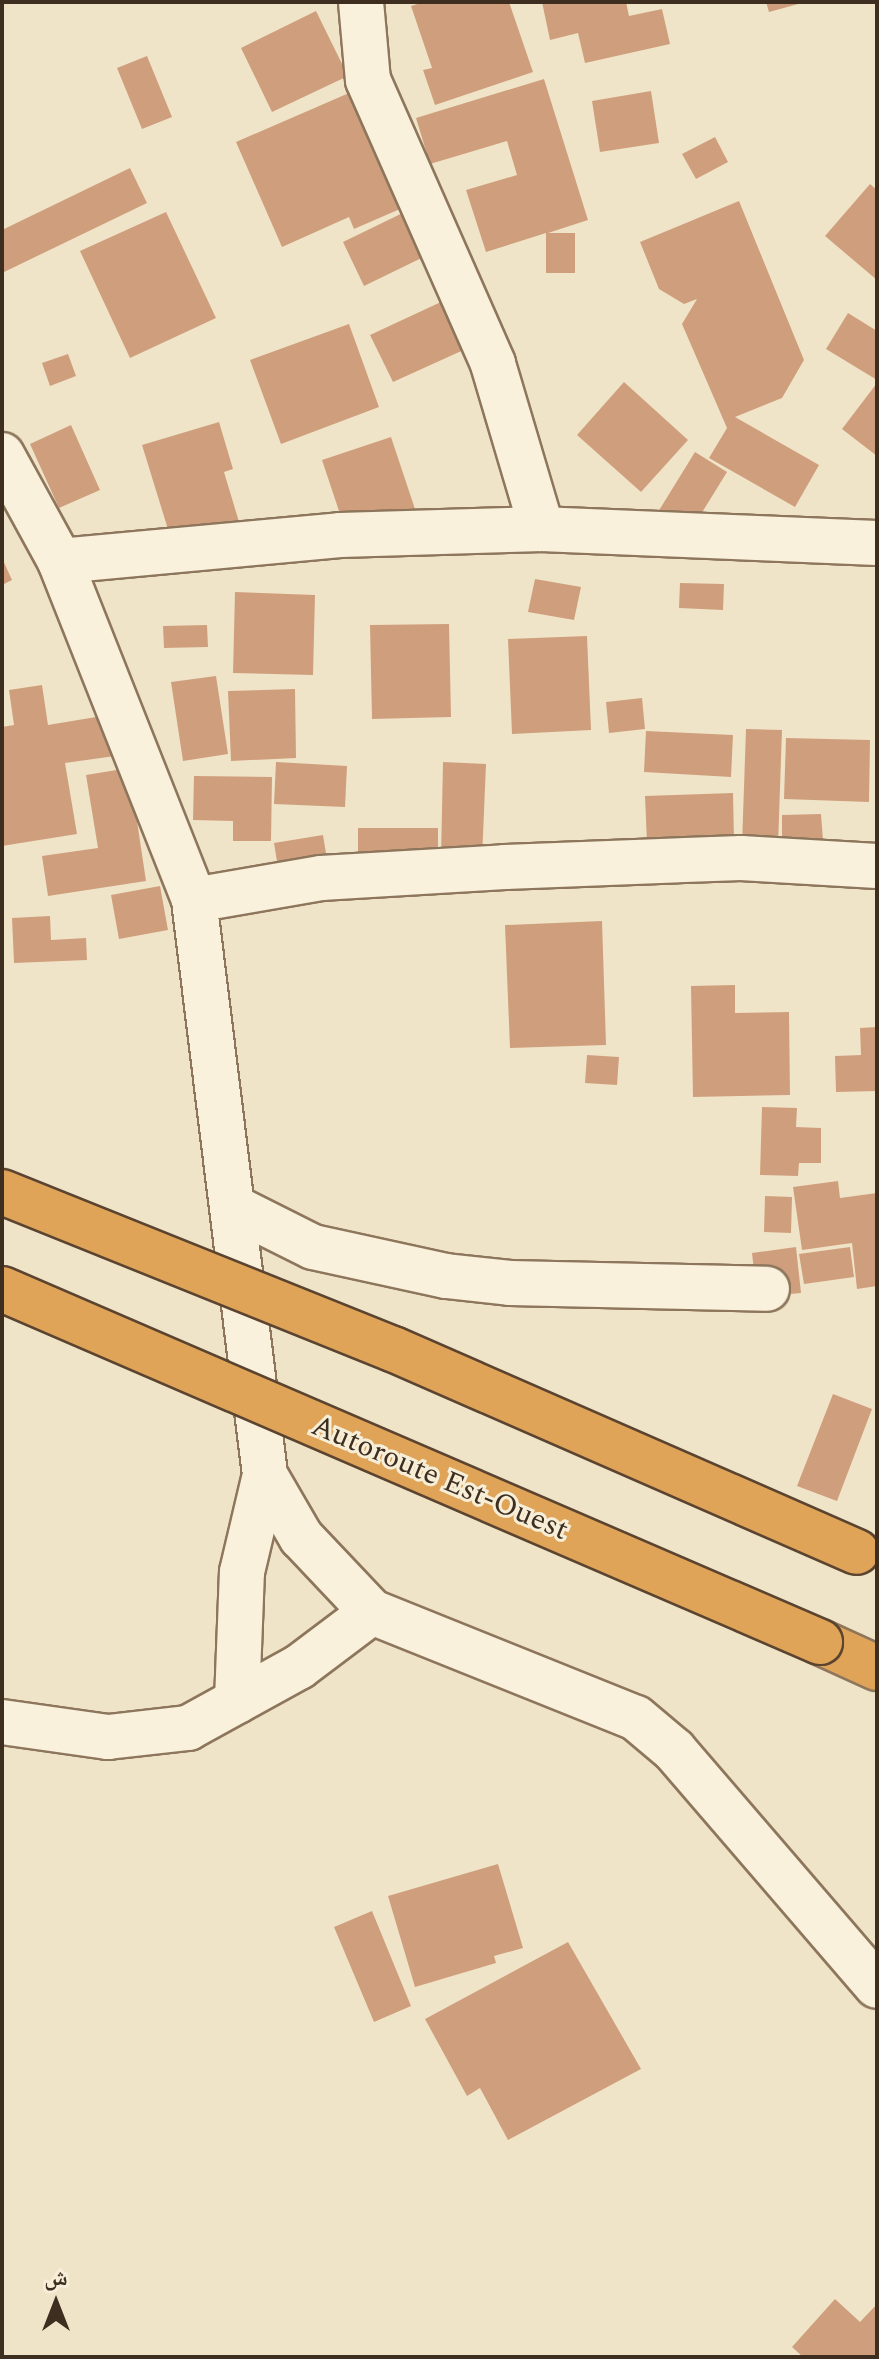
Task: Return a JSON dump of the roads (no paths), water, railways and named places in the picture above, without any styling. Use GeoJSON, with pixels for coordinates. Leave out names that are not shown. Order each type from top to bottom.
{"type":"FeatureCollection","features":[{"type":"Feature","properties":{"kind":"highway"},"geometry":{"type":"LineString","coordinates":[[2,1192],[393,1349],[867,1556]]}},
{"type":"Feature","properties":{"kind":"highway","name":"Autoroute Est-Ouest"},"geometry":{"type":"LineString","coordinates":[[2,1289],[877,1668]]}},
{"type":"Feature","properties":{"kind":"street"},"geometry":{"type":"LineString","coordinates":[[361,2],[368,80],[493,364],[542,529]]}},
{"type":"Feature","properties":{"kind":"street"},"geometry":{"type":"LineString","coordinates":[[2,455],[60,561],[194,900],[265,1475],[242,1572],[237,1701]]}},
{"type":"Feature","properties":{"kind":"street"},"geometry":{"type":"LineString","coordinates":[[60,561],[340,535],[542,529],[877,543]]}},
{"type":"Feature","properties":{"kind":"street"},"geometry":{"type":"LineString","coordinates":[[194,900],[321,878],[505,867],[741,858],[877,866]]}},
{"type":"Feature","properties":{"kind":"street"},"geometry":{"type":"LineString","coordinates":[[233,1207],[313,1247],[446,1276],[510,1283],[767,1289]]}},
{"type":"Feature","properties":{"kind":"street"},"geometry":{"type":"LineString","coordinates":[[265,1475],[301,1537],[372,1612],[636,1718],[674,1750],[877,1986]]}},
{"type":"Feature","properties":{"kind":"street"},"geometry":{"type":"LineString","coordinates":[[2,1722],[108,1737],[146,1736],[188,1728],[299,1667],[372,1612]]}}]}
